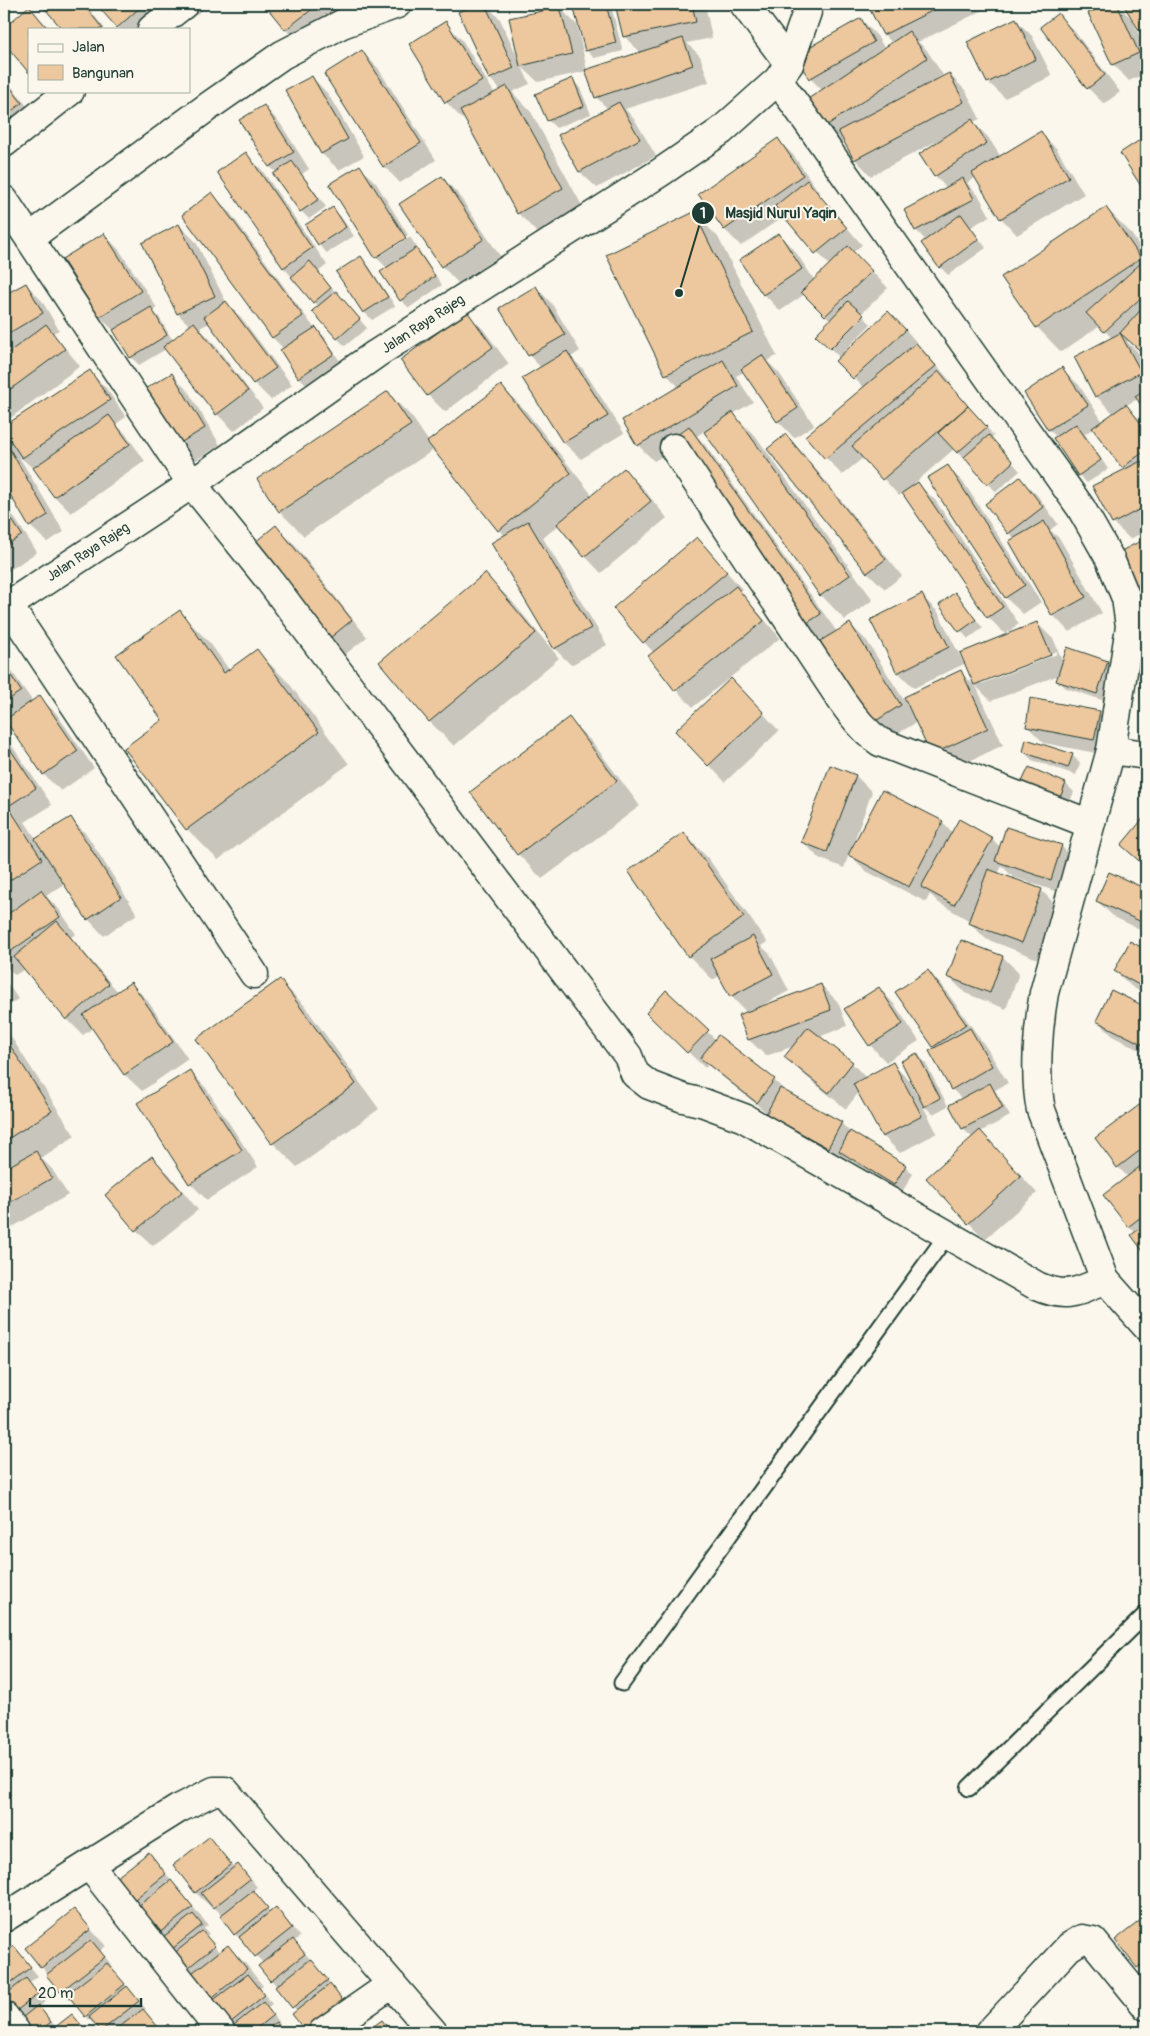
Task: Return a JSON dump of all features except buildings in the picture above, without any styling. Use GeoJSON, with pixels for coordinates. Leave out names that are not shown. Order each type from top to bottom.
{"type":"FeatureCollection","features":[{"type":"Feature","properties":{"kind":"street"},"geometry":{"type":"LineString","coordinates":[[153,28],[184,4]]}},
{"type":"Feature","properties":{"kind":"street"},"geometry":{"type":"LineString","coordinates":[[29,238],[282,55],[342,24],[397,4]]}},
{"type":"Feature","properties":{"kind":"street"},"geometry":{"type":"LineString","coordinates":[[744,4],[784,72],[1081,508],[1110,559],[1126,598],[1130,626],[1111,750],[1044,993],[1040,1017],[1038,1095],[1044,1118],[1105,1280],[1146,1326]]}},
{"type":"Feature","properties":{"kind":"street"},"geometry":{"type":"LineString","coordinates":[[784,72],[811,6]]}},
{"type":"Feature","properties":{"kind":"street","name":"Jalan Raya Rajeg"},"geometry":{"type":"LineString","coordinates":[[6,606],[192,484],[376,354],[661,172],[721,131],[784,72]]}},
{"type":"Feature","properties":{"kind":"street"},"geometry":{"type":"LineString","coordinates":[[4,143],[69,92]]}},
{"type":"Feature","properties":{"kind":"street"},"geometry":{"type":"LineString","coordinates":[[4,200],[192,484],[267,577],[628,1056],[635,1074],[649,1085],[744,1118],[1053,1293],[1065,1295],[1105,1280]]}},
{"type":"Feature","properties":{"kind":"street"},"geometry":{"type":"LineString","coordinates":[[674,448],[842,701],[868,734],[880,742],[1090,824]]}},
{"type":"Feature","properties":{"kind":"street"},"geometry":{"type":"LineString","coordinates":[[6,606],[254,974]]}},
{"type":"Feature","properties":{"kind":"street"},"geometry":{"type":"LineString","coordinates":[[1111,750],[1146,755]]}},
{"type":"Feature","properties":{"kind":"street"},"geometry":{"type":"LineString","coordinates":[[4,1918],[178,1809],[214,1791],[225,1791],[433,2032]]}},
{"type":"Feature","properties":{"kind":"street"},"geometry":{"type":"LineString","coordinates":[[89,1865],[221,2032]]}},
{"type":"Feature","properties":{"kind":"street"},"geometry":{"type":"LineString","coordinates":[[990,2032],[1069,1947],[1082,1939],[1093,1941],[1146,2006]]}},
{"type":"Feature","properties":{"kind":"street"},"geometry":{"type":"LineString","coordinates":[[323,2032],[392,1984]]}},
{"type":"Feature","properties":{"kind":"street"},"geometry":{"type":"LineString","coordinates":[[4,2016],[16,2032]]}},
{"type":"Feature","properties":{"kind":"lane"},"geometry":{"type":"LineString","coordinates":[[622,1683],[947,1234]]}},
{"type":"Feature","properties":{"kind":"lane"},"geometry":{"type":"LineString","coordinates":[[969,1788],[1146,1614]]}},
{"type":"Feature","properties":{"kind":"place","name":"Masjid Nurul Yaqin"},"geometry":{"type":"Point","coordinates":[679,293]}}]}
